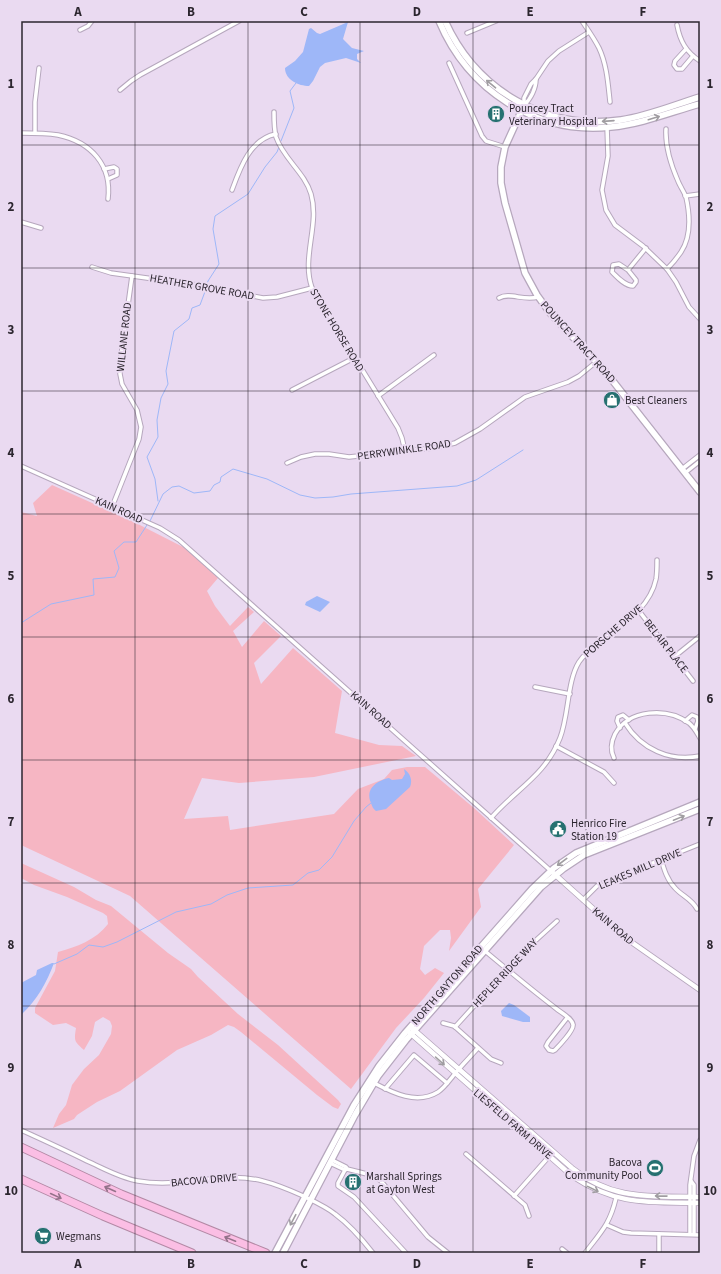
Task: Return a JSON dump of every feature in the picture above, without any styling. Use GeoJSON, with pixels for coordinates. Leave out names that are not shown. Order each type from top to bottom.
{"type":"FeatureCollection","features":[{"type":"Feature","properties":{"kind":"highway"},"geometry":{"type":"LineString","coordinates":[[21,1147],[134,1199],[266,1253]]}},
{"type":"Feature","properties":{"kind":"highway"},"geometry":{"type":"LineString","coordinates":[[21,1179],[116,1222],[192,1253]]}},
{"type":"Feature","properties":{"kind":"main road"},"geometry":{"type":"LineString","coordinates":[[439,21],[450,44],[468,69],[495,94],[547,120],[589,128],[607,127],[635,123],[700,104]]}},
{"type":"Feature","properties":{"kind":"main road"},"geometry":{"type":"LineString","coordinates":[[445,21],[452,36],[480,74],[522,108],[564,119],[586,122],[608,121],[638,116],[700,97]]}},
{"type":"Feature","properties":{"kind":"main road","name":"POUNCEY TRACT ROAD"},"geometry":{"type":"LineString","coordinates":[[522,108],[505,147],[502,167],[502,190],[522,264],[531,286],[550,313],[596,362],[700,492]]}},
{"type":"Feature","properties":{"kind":"main road","name":"NORTH GAYTON ROAD"},"geometry":{"type":"LineString","coordinates":[[276,1251],[366,1085],[386,1057],[485,951],[567,858],[587,848],[700,802]]}},
{"type":"Feature","properties":{"kind":"main road","name":"NORTH GAYTON ROAD"},"geometry":{"type":"LineString","coordinates":[[283,1252],[374,1083],[411,1031],[532,889],[553,873],[584,856],[700,809]]}},
{"type":"Feature","properties":{"kind":"street"},"geometry":{"type":"LineString","coordinates":[[80,30],[88,26],[92,21]]}},
{"type":"Feature","properties":{"kind":"street"},"geometry":{"type":"LineString","coordinates":[[120,90],[136,78],[239,21]]}},
{"type":"Feature","properties":{"kind":"street"},"geometry":{"type":"LineString","coordinates":[[468,32],[496,21]]}},
{"type":"Feature","properties":{"kind":"street"},"geometry":{"type":"LineString","coordinates":[[582,21],[598,48],[604,63],[610,102]]}},
{"type":"Feature","properties":{"kind":"street"},"geometry":{"type":"LineString","coordinates":[[677,25],[680,38],[686,49],[700,61]]}},
{"type":"Feature","properties":{"kind":"street"},"geometry":{"type":"LineString","coordinates":[[522,108],[528,102],[536,86],[536,79],[544,66],[554,55],[589,32]]}},
{"type":"Feature","properties":{"kind":"street"},"geometry":{"type":"LineString","coordinates":[[686,49],[675,61],[674,65],[678,69],[682,69],[693,56]]}},
{"type":"Feature","properties":{"kind":"street"},"geometry":{"type":"LineString","coordinates":[[449,64],[482,136],[486,141],[505,147]]}},
{"type":"Feature","properties":{"kind":"street"},"geometry":{"type":"LineString","coordinates":[[35,133],[35,102],[39,68]]}},
{"type":"Feature","properties":{"kind":"street","name":"STONE HORSE ROAD"},"geometry":{"type":"LineString","coordinates":[[274,112],[276,134],[279,142],[311,194],[314,216],[308,260],[312,288],[400,432],[405,451]]}},
{"type":"Feature","properties":{"kind":"street"},"geometry":{"type":"LineString","coordinates":[[607,127],[608,156],[602,190],[606,210],[615,225],[646,248],[667,269],[676,282],[689,307],[700,319]]}},
{"type":"Feature","properties":{"kind":"street"},"geometry":{"type":"LineString","coordinates":[[666,129],[667,145],[672,165],[685,196],[688,218],[687,237],[681,252],[667,269]]}},
{"type":"Feature","properties":{"kind":"street"},"geometry":{"type":"LineString","coordinates":[[21,133],[59,135],[81,144],[97,157],[104,169],[108,179],[108,199]]}},
{"type":"Feature","properties":{"kind":"street"},"geometry":{"type":"LineString","coordinates":[[232,190],[249,152],[260,140],[276,134]]}},
{"type":"Feature","properties":{"kind":"street"},"geometry":{"type":"LineString","coordinates":[[104,169],[114,167],[117,169],[117,175],[108,179]]}},
{"type":"Feature","properties":{"kind":"street"},"geometry":{"type":"LineString","coordinates":[[685,196],[700,194]]}},
{"type":"Feature","properties":{"kind":"street"},"geometry":{"type":"LineString","coordinates":[[21,222],[40,228]]}},
{"type":"Feature","properties":{"kind":"street"},"geometry":{"type":"LineString","coordinates":[[628,270],[646,248]]}},
{"type":"Feature","properties":{"kind":"street"},"geometry":{"type":"LineString","coordinates":[[619,264],[628,270],[636,280],[633,286],[628,286],[612,272],[613,265],[619,264]]}},
{"type":"Feature","properties":{"kind":"street","name":"HEATHER GROVE ROAD"},"geometry":{"type":"LineString","coordinates":[[92,267],[103,272],[197,285],[263,298],[277,297],[312,288]]}},
{"type":"Feature","properties":{"kind":"street","name":"WILLANE ROAD"},"geometry":{"type":"LineString","coordinates":[[112,507],[135,450],[140,432],[140,420],[137,410],[125,390],[120,374],[120,360],[132,276]]}},
{"type":"Feature","properties":{"kind":"street"},"geometry":{"type":"LineString","coordinates":[[499,298],[506,295],[527,299],[538,297]]}},
{"type":"Feature","properties":{"kind":"street"},"geometry":{"type":"LineString","coordinates":[[378,396],[434,355]]}},
{"type":"Feature","properties":{"kind":"street"},"geometry":{"type":"LineString","coordinates":[[292,390],[354,358]]}},
{"type":"Feature","properties":{"kind":"street","name":"PERRYWINKLE ROAD"},"geometry":{"type":"LineString","coordinates":[[287,463],[301,457],[315,454],[329,454],[349,457],[442,446],[463,440],[525,397],[572,380],[596,362]]}},
{"type":"Feature","properties":{"kind":"street"},"geometry":{"type":"LineString","coordinates":[[684,471],[700,455]]}},
{"type":"Feature","properties":{"kind":"street"},"geometry":{"type":"LineString","coordinates":[[684,471],[700,461]]}},
{"type":"Feature","properties":{"kind":"street","name":"KAIN ROAD"},"geometry":{"type":"LineString","coordinates":[[21,466],[164,530],[184,543],[631,942],[700,990]]}},
{"type":"Feature","properties":{"kind":"street","name":"PORSCHE DRIVE"},"geometry":{"type":"LineString","coordinates":[[491,818],[508,799],[536,775],[550,758],[564,726],[574,672],[584,655],[638,611],[651,594],[656,579],[658,560]]}},
{"type":"Feature","properties":{"kind":"street","name":"BELAIR PLACE"},"geometry":{"type":"LineString","coordinates":[[638,611],[693,681]]}},
{"type":"Feature","properties":{"kind":"street"},"geometry":{"type":"LineString","coordinates":[[674,657],[700,636]]}},
{"type":"Feature","properties":{"kind":"street"},"geometry":{"type":"LineString","coordinates":[[535,687],[570,694]]}},
{"type":"Feature","properties":{"kind":"street"},"geometry":{"type":"LineString","coordinates":[[614,758],[612,753],[612,744],[620,728],[629,720],[646,714],[670,714],[690,724],[700,738]]}},
{"type":"Feature","properties":{"kind":"street"},"geometry":{"type":"LineString","coordinates":[[620,728],[617,721],[618,717],[623,715],[629,720]]}},
{"type":"Feature","properties":{"kind":"street"},"geometry":{"type":"LineString","coordinates":[[685,721],[692,715],[697,717],[698,721],[694,729]]}},
{"type":"Feature","properties":{"kind":"street"},"geometry":{"type":"LineString","coordinates":[[625,723],[634,735],[654,751],[679,758],[700,756]]}},
{"type":"Feature","properties":{"kind":"street"},"geometry":{"type":"LineString","coordinates":[[556,746],[604,772],[614,783]]}},
{"type":"Feature","properties":{"kind":"street","name":"LEAKES MILL DRIVE"},"geometry":{"type":"LineString","coordinates":[[583,900],[594,889],[605,882],[700,844]]}},
{"type":"Feature","properties":{"kind":"street"},"geometry":{"type":"LineString","coordinates":[[661,859],[670,882],[692,901],[698,909]]}},
{"type":"Feature","properties":{"kind":"street","name":"HEPLER RIDGE WAY"},"geometry":{"type":"LineString","coordinates":[[455,1027],[523,952],[557,921]]}},
{"type":"Feature","properties":{"kind":"street"},"geometry":{"type":"LineString","coordinates":[[485,951],[567,1018],[572,1023],[572,1029],[555,1050],[549,1050],[546,1046],[548,1042],[567,1018]]}},
{"type":"Feature","properties":{"kind":"street"},"geometry":{"type":"LineString","coordinates":[[443,1023],[455,1027],[493,1061],[501,1063]]}},
{"type":"Feature","properties":{"kind":"street","name":"LIESFELD FARM DRIVE"},"geometry":{"type":"LineString","coordinates":[[411,1031],[459,1069],[584,1178],[598,1186],[614,1192],[639,1196],[700,1197]]}},
{"type":"Feature","properties":{"kind":"street","name":"LIESFELD FARM DRIVE"},"geometry":{"type":"LineString","coordinates":[[411,1031],[455,1074],[581,1182],[597,1191],[616,1198],[641,1202],[700,1203]]}},
{"type":"Feature","properties":{"kind":"street"},"geometry":{"type":"LineString","coordinates":[[374,1083],[408,1098],[429,1096],[438,1092],[478,1048]]}},
{"type":"Feature","properties":{"kind":"street"},"geometry":{"type":"LineString","coordinates":[[385,1089],[414,1055],[447,1083]]}},
{"type":"Feature","properties":{"kind":"street","name":"BACOVA DRIVE"},"geometry":{"type":"LineString","coordinates":[[21,1130],[105,1169],[135,1180],[157,1184],[171,1184],[224,1177],[253,1178],[272,1183],[305,1197],[335,1214],[357,1233],[373,1253]]}},
{"type":"Feature","properties":{"kind":"street"},"geometry":{"type":"LineString","coordinates":[[692,1234],[692,1197],[694,1185],[692,1181],[694,1156],[696,1147],[700,1140]]}},
{"type":"Feature","properties":{"kind":"street"},"geometry":{"type":"LineString","coordinates":[[514,1196],[553,1152]]}},
{"type":"Feature","properties":{"kind":"street"},"geometry":{"type":"LineString","coordinates":[[466,1154],[525,1206],[529,1216]]}},
{"type":"Feature","properties":{"kind":"street"},"geometry":{"type":"LineString","coordinates":[[331,1161],[346,1169],[371,1176],[381,1181],[428,1237],[448,1253]]}},
{"type":"Feature","properties":{"kind":"street"},"geometry":{"type":"LineString","coordinates":[[346,1169],[338,1183],[338,1186],[354,1197],[403,1252]]}},
{"type":"Feature","properties":{"kind":"street"},"geometry":{"type":"LineString","coordinates":[[585,1253],[607,1225],[616,1198]]}},
{"type":"Feature","properties":{"kind":"street"},"geometry":{"type":"LineString","coordinates":[[607,1225],[623,1232],[630,1233],[700,1235]]}},
{"type":"Feature","properties":{"kind":"street"},"geometry":{"type":"LineString","coordinates":[[658,1234],[659,1253]]}},
{"type":"Feature","properties":{"kind":"street"},"geometry":{"type":"LineString","coordinates":[[562,1249],[567,1253]]}},
{"type":"Feature","properties":{"kind":"shaded area"},"geometry":{"type":"Polygon","coordinates":[[[52,485],[130,520],[185,548],[218,578],[207,591],[215,606],[230,626],[248,607],[254,612],[233,631],[242,647],[264,621],[281,636],[254,663],[261,684],[293,648],[342,691],[335,733],[379,745],[402,746],[416,756],[314,777],[239,783],[202,778],[184,819],[228,816],[230,830],[334,814],[358,789],[384,779],[392,770],[407,767],[425,767],[474,808],[514,845],[478,889],[481,907],[449,951],[451,938],[450,930],[440,930],[424,946],[420,969],[425,975],[435,968],[444,973],[424,998],[396,1028],[351,1089],[130,896],[21,845],[21,512],[37,516],[33,503],[52,485]]]}},
{"type":"Feature","properties":{"kind":"shaded area"},"geometry":{"type":"Polygon","coordinates":[[[21,863],[111,906],[168,953],[191,969],[238,1014],[278,1045],[338,1100],[341,1104],[338,1109],[317,1095],[241,1032],[228,1025],[211,1035],[177,1050],[120,1091],[97,1102],[77,1115],[74,1119],[53,1128],[59,1114],[66,1105],[72,1085],[84,1069],[99,1055],[111,1034],[112,1026],[110,1021],[103,1017],[95,1022],[92,1036],[84,1050],[78,1045],[76,1040],[76,1028],[66,1023],[53,1025],[35,1013],[35,1008],[55,971],[58,952],[72,948],[92,939],[108,924],[107,916],[103,913],[67,897],[34,885],[21,878],[21,863]]]}},
{"type":"Feature","properties":{"kind":"water"},"geometry":{"type":"Polygon","coordinates":[[[348,22],[343,39],[352,48],[364,51],[357,54],[357,59],[361,63],[346,58],[325,63],[320,67],[309,86],[293,82],[287,76],[285,68],[295,61],[303,52],[309,29],[311,28],[320,34],[348,22]]]}},
{"type":"Feature","properties":{"kind":"water"},"geometry":{"type":"Polygon","coordinates":[[[317,596],[330,602],[320,612],[305,605],[306,602],[317,596]]]}},
{"type":"Feature","properties":{"kind":"water"},"geometry":{"type":"Polygon","coordinates":[[[404,769],[410,777],[410,787],[386,809],[376,811],[373,807],[369,794],[373,786],[384,779],[402,779],[405,774],[404,769]]]}},
{"type":"Feature","properties":{"kind":"water"},"geometry":{"type":"Polygon","coordinates":[[[54,963],[41,990],[22,1014],[21,983],[36,975],[37,970],[54,963]]]}},
{"type":"Feature","properties":{"kind":"water"},"geometry":{"type":"Polygon","coordinates":[[[509,1003],[530,1017],[530,1022],[523,1022],[502,1016],[501,1011],[509,1003]]]}},
{"type":"Feature","properties":{"kind":"waterway"},"geometry":{"type":"LineString","coordinates":[[281,141],[294,108],[290,91],[296,83]]}},
{"type":"Feature","properties":{"kind":"waterway"},"geometry":{"type":"LineString","coordinates":[[207,284],[219,264],[213,229],[215,216],[248,194],[279,147]]}},
{"type":"Feature","properties":{"kind":"waterway"},"geometry":{"type":"LineString","coordinates":[[158,501],[155,479],[147,457],[158,437],[157,420],[161,398],[168,384],[166,371],[174,331],[189,319],[192,308],[200,305],[206,289]]}},
{"type":"Feature","properties":{"kind":"waterway"},"geometry":{"type":"LineString","coordinates":[[150,521],[163,494],[172,487],[179,486],[194,493],[210,491],[214,485],[220,482],[221,477],[233,469],[267,479],[300,495],[315,498],[333,497],[351,494],[457,486],[476,480],[523,450]]}},
{"type":"Feature","properties":{"kind":"waterway"},"geometry":{"type":"LineString","coordinates":[[21,623],[51,604],[94,595],[93,579],[115,577],[119,568],[114,551],[124,542],[136,542],[147,525]]}},
{"type":"Feature","properties":{"kind":"waterway"},"geometry":{"type":"LineString","coordinates":[[54,964],[77,954],[89,945],[103,947],[117,942],[176,912],[211,904],[227,895],[248,888],[293,885],[308,873],[319,870],[332,857],[354,821],[371,803]]}},
{"type":"Feature","properties":{"kind":"place","name":"Pouncey Tract Veterinary Hospital"},"geometry":{"type":"Point","coordinates":[496,114]}},
{"type":"Feature","properties":{"kind":"place","name":"Best Cleaners"},"geometry":{"type":"Point","coordinates":[612,400]}},
{"type":"Feature","properties":{"kind":"place","name":"Henrico Fire Station 19"},"geometry":{"type":"Point","coordinates":[558,829]}},
{"type":"Feature","properties":{"kind":"place","name":"Bacova Community Pool"},"geometry":{"type":"Point","coordinates":[655,1168]}},
{"type":"Feature","properties":{"kind":"place","name":"Marshall Springs at Gayton West"},"geometry":{"type":"Point","coordinates":[353,1182]}},
{"type":"Feature","properties":{"kind":"place","name":"Wegmans"},"geometry":{"type":"Point","coordinates":[43,1236]}}]}
